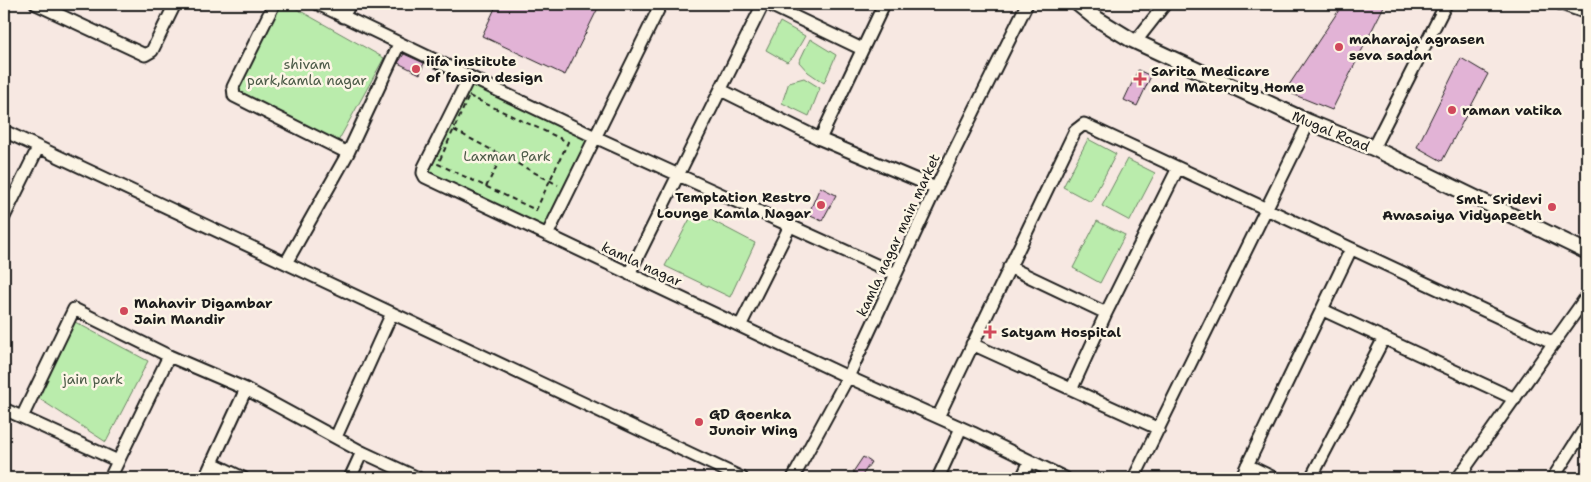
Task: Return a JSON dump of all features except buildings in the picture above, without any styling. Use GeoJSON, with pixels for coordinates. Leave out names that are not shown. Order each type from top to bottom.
{"type":"FeatureCollection","features":[{"type":"Feature","properties":{"kind":"street"},"geometry":{"type":"LineString","coordinates":[[36,4],[145,55],[152,51],[175,4]]}},
{"type":"Feature","properties":{"kind":"street"},"geometry":{"type":"LineString","coordinates":[[274,4],[233,87],[234,96],[348,153]]}},
{"type":"Feature","properties":{"kind":"street"},"geometry":{"type":"LineString","coordinates":[[318,4],[595,137],[896,274]]}},
{"type":"Feature","properties":{"kind":"street"},"geometry":{"type":"LineString","coordinates":[[343,17],[350,4]]}},
{"type":"Feature","properties":{"kind":"street"},"geometry":{"type":"LineString","coordinates":[[547,236],[661,4]]}},
{"type":"Feature","properties":{"kind":"street"},"geometry":{"type":"LineString","coordinates":[[629,274],[763,4]]}},
{"type":"Feature","properties":{"kind":"street"},"geometry":{"type":"LineString","coordinates":[[768,4],[862,49]]}},
{"type":"Feature","properties":{"kind":"street"},"geometry":{"type":"LineString","coordinates":[[820,139],[884,4]]}},
{"type":"Feature","properties":{"kind":"street","name":"kamla nagar main market"},"geometry":{"type":"LineString","coordinates":[[793,478],[848,377],[936,188],[1028,4]]}},
{"type":"Feature","properties":{"kind":"street","name":"Mugal Road"},"geometry":{"type":"LineString","coordinates":[[1078,4],[1094,17],[1136,41],[1309,122],[1373,148],[1587,252]]}},
{"type":"Feature","properties":{"kind":"street"},"geometry":{"type":"LineString","coordinates":[[1136,41],[1165,4]]}},
{"type":"Feature","properties":{"kind":"street"},"geometry":{"type":"LineString","coordinates":[[1373,148],[1446,4]]}},
{"type":"Feature","properties":{"kind":"street"},"geometry":{"type":"LineString","coordinates":[[1561,4],[1587,13]]}},
{"type":"Feature","properties":{"kind":"street"},"geometry":{"type":"LineString","coordinates":[[286,263],[348,153],[399,44]]}},
{"type":"Feature","properties":{"kind":"street","name":"kamla nagar"},"geometry":{"type":"LineString","coordinates":[[469,77],[424,167],[424,176],[547,236],[848,377],[938,417],[1065,478]]}},
{"type":"Feature","properties":{"kind":"street"},"geometry":{"type":"LineString","coordinates":[[721,90],[820,139],[936,188]]}},
{"type":"Feature","properties":{"kind":"street"},"geometry":{"type":"LineString","coordinates":[[1134,478],[1309,122]]}},
{"type":"Feature","properties":{"kind":"street"},"geometry":{"type":"LineString","coordinates":[[938,417],[1075,131],[1081,125],[1087,125],[1554,343]]}},
{"type":"Feature","properties":{"kind":"street"},"geometry":{"type":"LineString","coordinates":[[4,131],[742,478]]}},
{"type":"Feature","properties":{"kind":"street"},"geometry":{"type":"LineString","coordinates":[[4,217],[38,148]]}},
{"type":"Feature","properties":{"kind":"street"},"geometry":{"type":"LineString","coordinates":[[1072,388],[1106,313],[1178,168]]}},
{"type":"Feature","properties":{"kind":"street"},"geometry":{"type":"LineString","coordinates":[[740,326],[790,226]]}},
{"type":"Feature","properties":{"kind":"street"},"geometry":{"type":"LineString","coordinates":[[1241,478],[1351,249]]}},
{"type":"Feature","properties":{"kind":"street"},"geometry":{"type":"LineString","coordinates":[[1009,267],[1106,313]]}},
{"type":"Feature","properties":{"kind":"street"},"geometry":{"type":"LineString","coordinates":[[1458,478],[1587,296]]}},
{"type":"Feature","properties":{"kind":"street"},"geometry":{"type":"LineString","coordinates":[[22,417],[74,309],[169,356],[246,389],[362,452],[418,478]]}},
{"type":"Feature","properties":{"kind":"street"},"geometry":{"type":"LineString","coordinates":[[1322,310],[1515,399]]}},
{"type":"Feature","properties":{"kind":"street"},"geometry":{"type":"LineString","coordinates":[[336,437],[392,312]]}},
{"type":"Feature","properties":{"kind":"street"},"geometry":{"type":"LineString","coordinates":[[1311,478],[1384,338]]}},
{"type":"Feature","properties":{"kind":"street"},"geometry":{"type":"LineString","coordinates":[[972,344],[1072,388],[1159,430]]}},
{"type":"Feature","properties":{"kind":"street"},"geometry":{"type":"LineString","coordinates":[[110,478],[169,356]]}},
{"type":"Feature","properties":{"kind":"street"},"geometry":{"type":"LineString","coordinates":[[205,478],[246,389]]}},
{"type":"Feature","properties":{"kind":"street"},"geometry":{"type":"LineString","coordinates":[[4,409],[118,461]]}},
{"type":"Feature","properties":{"kind":"street"},"geometry":{"type":"LineString","coordinates":[[1554,478],[1587,425]]}},
{"type":"Feature","properties":{"kind":"street"},"geometry":{"type":"LineString","coordinates":[[938,478],[961,428]]}},
{"type":"Feature","properties":{"kind":"street"},"geometry":{"type":"LineString","coordinates":[[350,478],[362,452]]}},
{"type":"Feature","properties":{"kind":"street"},"geometry":{"type":"LineString","coordinates":[[1022,478],[1030,461]]}},
{"type":"Feature","properties":{"kind":"street"},"geometry":{"type":"LineString","coordinates":[[212,464],[243,478]]}},
{"type":"Feature","properties":{"kind":"street"},"geometry":{"type":"LineString","coordinates":[[1247,465],[1274,478]]}},
{"type":"Feature","properties":{"kind":"path"},"geometry":{"type":"LineString","coordinates":[[469,96],[568,142],[536,210],[438,164],[454,130],[469,96]]}},
{"type":"Feature","properties":{"kind":"path"},"geometry":{"type":"LineString","coordinates":[[454,130],[550,180]]}},
{"type":"Feature","properties":{"kind":"path"},"geometry":{"type":"LineString","coordinates":[[486,187],[502,156]]}},
{"type":"Feature","properties":{"kind":"green space","name":"shivam park,kamla nagar"},"geometry":{"type":"Polygon","coordinates":[[[280,4],[288,4],[384,58],[336,145],[235,90],[280,4]]]}},
{"type":"Feature","properties":{"kind":"green space"},"geometry":{"type":"Polygon","coordinates":[[[780,22],[805,36],[793,57],[787,62],[766,50],[780,22]]]}},
{"type":"Feature","properties":{"kind":"green space"},"geometry":{"type":"Polygon","coordinates":[[[810,39],[836,55],[824,83],[808,72],[799,62],[810,39]]]}},
{"type":"Feature","properties":{"kind":"green space","name":"Laxman Park"},"geometry":{"type":"Polygon","coordinates":[[[469,77],[595,137],[547,235],[425,177],[469,77]]]}},
{"type":"Feature","properties":{"kind":"green space"},"geometry":{"type":"Polygon","coordinates":[[[804,78],[820,88],[809,116],[782,103],[789,82],[804,78]]]}},
{"type":"Feature","properties":{"kind":"green space"},"geometry":{"type":"Polygon","coordinates":[[[1088,139],[1116,154],[1091,202],[1063,187],[1088,139]]]}},
{"type":"Feature","properties":{"kind":"green space"},"geometry":{"type":"Polygon","coordinates":[[[1127,159],[1155,173],[1130,221],[1102,206],[1127,159]]]}},
{"type":"Feature","properties":{"kind":"green space"},"geometry":{"type":"Polygon","coordinates":[[[694,211],[755,243],[730,297],[665,266],[694,211]]]}},
{"type":"Feature","properties":{"kind":"green space"},"geometry":{"type":"Polygon","coordinates":[[[1097,221],[1125,235],[1100,283],[1073,268],[1097,221]]]}},
{"type":"Feature","properties":{"kind":"green space","name":"jain park"},"geometry":{"type":"Polygon","coordinates":[[[75,322],[148,361],[106,442],[38,398],[75,322]]]}},
{"type":"Feature","properties":{"kind":"place","name":"maharaja agrasen seva sadan"},"geometry":{"type":"Point","coordinates":[1339,47]}},
{"type":"Feature","properties":{"kind":"place","name":"iifa institute of fasion design"},"geometry":{"type":"Point","coordinates":[416,69]}},
{"type":"Feature","properties":{"kind":"place","name":"Sarita Medicare and Maternity Home"},"geometry":{"type":"Point","coordinates":[1140,79]}},
{"type":"Feature","properties":{"kind":"place","name":"raman vatika"},"geometry":{"type":"Point","coordinates":[1452,110]}},
{"type":"Feature","properties":{"kind":"place","name":"Temptation Restro Lounge Kamla Nagar"},"geometry":{"type":"Point","coordinates":[821,205]}},
{"type":"Feature","properties":{"kind":"place","name":"Smt. Sridevi Awasaiya Vidyapeeth"},"geometry":{"type":"Point","coordinates":[1552,207]}},
{"type":"Feature","properties":{"kind":"place","name":"Mahavir Digambar Jain Mandir"},"geometry":{"type":"Point","coordinates":[124,311]}},
{"type":"Feature","properties":{"kind":"place","name":"Satyam Hospital"},"geometry":{"type":"Point","coordinates":[990,332]}},
{"type":"Feature","properties":{"kind":"place","name":"GD Goenka Junoir Wing"},"geometry":{"type":"Point","coordinates":[699,422]}}]}
